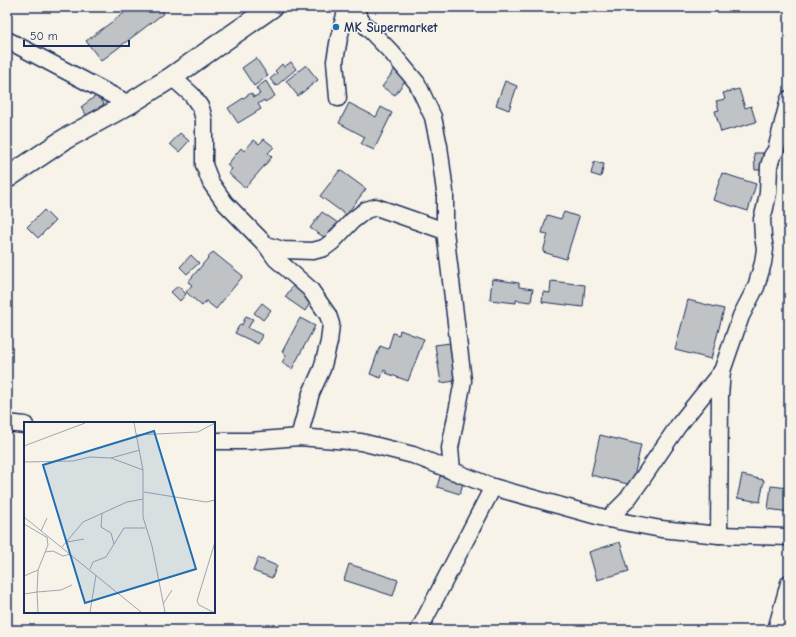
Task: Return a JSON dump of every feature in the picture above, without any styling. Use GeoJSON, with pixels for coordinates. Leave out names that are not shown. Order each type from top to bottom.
{"type":"FeatureCollection","features":[{"type":"Feature","properties":{"kind":"main road"},"geometry":{"type":"LineString","coordinates":[[7,178],[64,139],[129,104],[172,77],[272,7]]}},
{"type":"Feature","properties":{"kind":"street"},"geometry":{"type":"LineString","coordinates":[[338,98],[335,62],[339,38],[347,7]]}},
{"type":"Feature","properties":{"kind":"street"},"geometry":{"type":"LineString","coordinates":[[353,7],[362,22],[392,53],[416,83],[432,117],[439,146],[445,192],[444,231],[463,381],[450,448],[452,471]]}},
{"type":"Feature","properties":{"kind":"street"},"geometry":{"type":"LineString","coordinates":[[7,40],[129,104]]}},
{"type":"Feature","properties":{"kind":"street"},"geometry":{"type":"LineString","coordinates":[[172,77],[192,95],[201,108],[204,120],[204,165],[211,183],[225,203],[266,245],[276,259],[310,289],[328,315],[331,324],[329,342],[324,362],[311,393],[299,437]]}},
{"type":"Feature","properties":{"kind":"street"},"geometry":{"type":"LineString","coordinates":[[719,535],[720,396],[722,371],[741,316],[756,287],[763,262],[765,249],[762,220],[768,193],[769,166],[772,156],[776,150],[789,99]]}},
{"type":"Feature","properties":{"kind":"street"},"geometry":{"type":"LineString","coordinates":[[266,245],[282,250],[314,251],[324,248],[332,242],[356,217],[366,210],[376,208],[444,231]]}},
{"type":"Feature","properties":{"kind":"street"},"geometry":{"type":"LineString","coordinates":[[608,519],[627,500],[678,426],[722,371]]}},
{"type":"Feature","properties":{"kind":"street"},"geometry":{"type":"LineString","coordinates":[[7,423],[24,425]]}},
{"type":"Feature","properties":{"kind":"street"},"geometry":{"type":"LineString","coordinates":[[215,441],[250,441],[299,437],[361,442],[413,456],[493,487],[608,519],[662,529],[719,535],[789,537]]}},
{"type":"Feature","properties":{"kind":"street"},"geometry":{"type":"LineString","coordinates":[[419,630],[493,487]]}},
{"type":"Feature","properties":{"kind":"street"},"geometry":{"type":"LineString","coordinates":[[776,630],[789,583]]}},
{"type":"Feature","properties":{"kind":"building"},"geometry":{"type":"Polygon","coordinates":[[[132,7],[160,7],[164,13],[101,61],[86,41],[132,7]]]}},
{"type":"Feature","properties":{"kind":"building"},"geometry":{"type":"Polygon","coordinates":[[[256,58],[268,76],[254,86],[242,68],[256,58]]]}},
{"type":"Feature","properties":{"kind":"building"},"geometry":{"type":"Polygon","coordinates":[[[291,62],[296,69],[276,86],[270,79],[277,73],[275,71],[282,64],[284,67],[291,62]]]}},
{"type":"Feature","properties":{"kind":"building"},"geometry":{"type":"Polygon","coordinates":[[[306,65],[318,80],[298,96],[286,81],[306,65]]]}},
{"type":"Feature","properties":{"kind":"building"},"geometry":{"type":"Polygon","coordinates":[[[395,69],[407,78],[395,95],[382,87],[395,69]]]}},
{"type":"Feature","properties":{"kind":"building"},"geometry":{"type":"Polygon","coordinates":[[[266,81],[275,96],[258,104],[261,109],[238,123],[228,108],[251,93],[254,97],[260,94],[256,88],[266,81]]]}},
{"type":"Feature","properties":{"kind":"building"},"geometry":{"type":"Polygon","coordinates":[[[505,81],[517,86],[509,110],[496,105],[505,81]]]}},
{"type":"Feature","properties":{"kind":"building"},"geometry":{"type":"Polygon","coordinates":[[[739,89],[745,108],[751,106],[756,122],[721,132],[715,111],[719,110],[716,101],[725,99],[723,93],[739,89]]]}},
{"type":"Feature","properties":{"kind":"building"},"geometry":{"type":"Polygon","coordinates":[[[97,95],[104,104],[87,116],[81,107],[97,95]]]}},
{"type":"Feature","properties":{"kind":"building"},"geometry":{"type":"Polygon","coordinates":[[[349,103],[376,117],[381,107],[392,113],[374,150],[361,144],[365,137],[339,123],[349,103]]]}},
{"type":"Feature","properties":{"kind":"building"},"geometry":{"type":"Polygon","coordinates":[[[180,133],[189,141],[179,152],[170,144],[180,133]]]}},
{"type":"Feature","properties":{"kind":"building"},"geometry":{"type":"Polygon","coordinates":[[[264,139],[274,147],[268,153],[272,157],[245,188],[228,173],[232,169],[227,165],[241,148],[244,151],[254,140],[259,144],[264,139]]]}},
{"type":"Feature","properties":{"kind":"building"},"geometry":{"type":"Polygon","coordinates":[[[754,153],[763,153],[763,170],[755,170],[754,153]]]}},
{"type":"Feature","properties":{"kind":"building"},"geometry":{"type":"Polygon","coordinates":[[[594,162],[604,164],[601,177],[591,174],[594,162]]]}},
{"type":"Feature","properties":{"kind":"building"},"geometry":{"type":"Polygon","coordinates":[[[340,170],[366,189],[346,215],[320,196],[340,170]]]}},
{"type":"Feature","properties":{"kind":"building"},"geometry":{"type":"Polygon","coordinates":[[[722,173],[756,184],[748,211],[713,200],[722,173]]]}},
{"type":"Feature","properties":{"kind":"building"},"geometry":{"type":"Polygon","coordinates":[[[44,210],[55,221],[38,238],[27,227],[44,210]]]}},
{"type":"Feature","properties":{"kind":"building"},"geometry":{"type":"Polygon","coordinates":[[[322,212],[341,225],[330,241],[310,228],[322,212]]]}},
{"type":"Feature","properties":{"kind":"building"},"geometry":{"type":"Polygon","coordinates":[[[564,212],[579,217],[566,259],[543,252],[548,234],[542,233],[547,215],[561,219],[564,212]]]}},
{"type":"Feature","properties":{"kind":"building"},"geometry":{"type":"Polygon","coordinates":[[[213,252],[243,276],[216,309],[206,301],[202,306],[186,292],[192,285],[188,282],[213,252]]]}},
{"type":"Feature","properties":{"kind":"building"},"geometry":{"type":"Polygon","coordinates":[[[191,255],[199,263],[187,274],[180,267],[191,255]]]}},
{"type":"Feature","properties":{"kind":"building"},"geometry":{"type":"Polygon","coordinates":[[[492,279],[519,283],[519,287],[533,289],[531,302],[516,300],[516,303],[490,300],[492,279]]]}},
{"type":"Feature","properties":{"kind":"building"},"geometry":{"type":"Polygon","coordinates":[[[551,281],[585,285],[583,307],[542,302],[543,292],[550,293],[551,281]]]}},
{"type":"Feature","properties":{"kind":"building"},"geometry":{"type":"Polygon","coordinates":[[[178,286],[186,294],[180,301],[171,292],[178,286]]]}},
{"type":"Feature","properties":{"kind":"building"},"geometry":{"type":"Polygon","coordinates":[[[293,286],[312,300],[305,311],[285,297],[293,286]]]}},
{"type":"Feature","properties":{"kind":"building"},"geometry":{"type":"Polygon","coordinates":[[[688,300],[724,309],[711,359],[675,350],[688,300]]]}},
{"type":"Feature","properties":{"kind":"building"},"geometry":{"type":"Polygon","coordinates":[[[262,303],[271,310],[263,320],[254,313],[262,303]]]}},
{"type":"Feature","properties":{"kind":"building"},"geometry":{"type":"Polygon","coordinates":[[[246,316],[253,319],[248,328],[262,335],[258,344],[235,333],[240,324],[242,325],[246,316]]]}},
{"type":"Feature","properties":{"kind":"building"},"geometry":{"type":"Polygon","coordinates":[[[300,318],[315,326],[292,369],[282,363],[286,355],[282,352],[300,318]]]}},
{"type":"Feature","properties":{"kind":"building"},"geometry":{"type":"Polygon","coordinates":[[[400,330],[424,339],[408,381],[386,373],[384,370],[381,378],[370,374],[380,346],[388,349],[393,333],[399,335],[400,330]]]}},
{"type":"Feature","properties":{"kind":"building"},"geometry":{"type":"Polygon","coordinates":[[[450,343],[455,381],[441,383],[435,345],[450,343]]]}},
{"type":"Feature","properties":{"kind":"building"},"geometry":{"type":"Polygon","coordinates":[[[600,435],[641,445],[632,485],[591,475],[600,435]]]}},
{"type":"Feature","properties":{"kind":"building"},"geometry":{"type":"Polygon","coordinates":[[[742,475],[764,480],[760,502],[737,498],[742,475]]]}},
{"type":"Feature","properties":{"kind":"building"},"geometry":{"type":"Polygon","coordinates":[[[440,476],[463,483],[460,494],[437,487],[440,476]]]}},
{"type":"Feature","properties":{"kind":"building"},"geometry":{"type":"Polygon","coordinates":[[[771,486],[789,488],[789,512],[768,509],[771,486]]]}},
{"type":"Feature","properties":{"kind":"building"},"geometry":{"type":"Polygon","coordinates":[[[620,542],[629,571],[597,580],[589,552],[620,542]]]}},
{"type":"Feature","properties":{"kind":"building"},"geometry":{"type":"Polygon","coordinates":[[[258,558],[277,566],[272,578],[253,571],[258,558]]]}},
{"type":"Feature","properties":{"kind":"building"},"geometry":{"type":"Polygon","coordinates":[[[349,564],[398,580],[393,596],[344,580],[349,564]]]}},
{"type":"Feature","properties":{"kind":"building"},"geometry":{"type":"Polygon","coordinates":[[[7,591],[12,592],[9,612],[7,612],[7,591]]]}},
{"type":"Feature","properties":{"kind":"place","name":"MK Supermarket"},"geometry":{"type":"Point","coordinates":[336,27]}}]}
